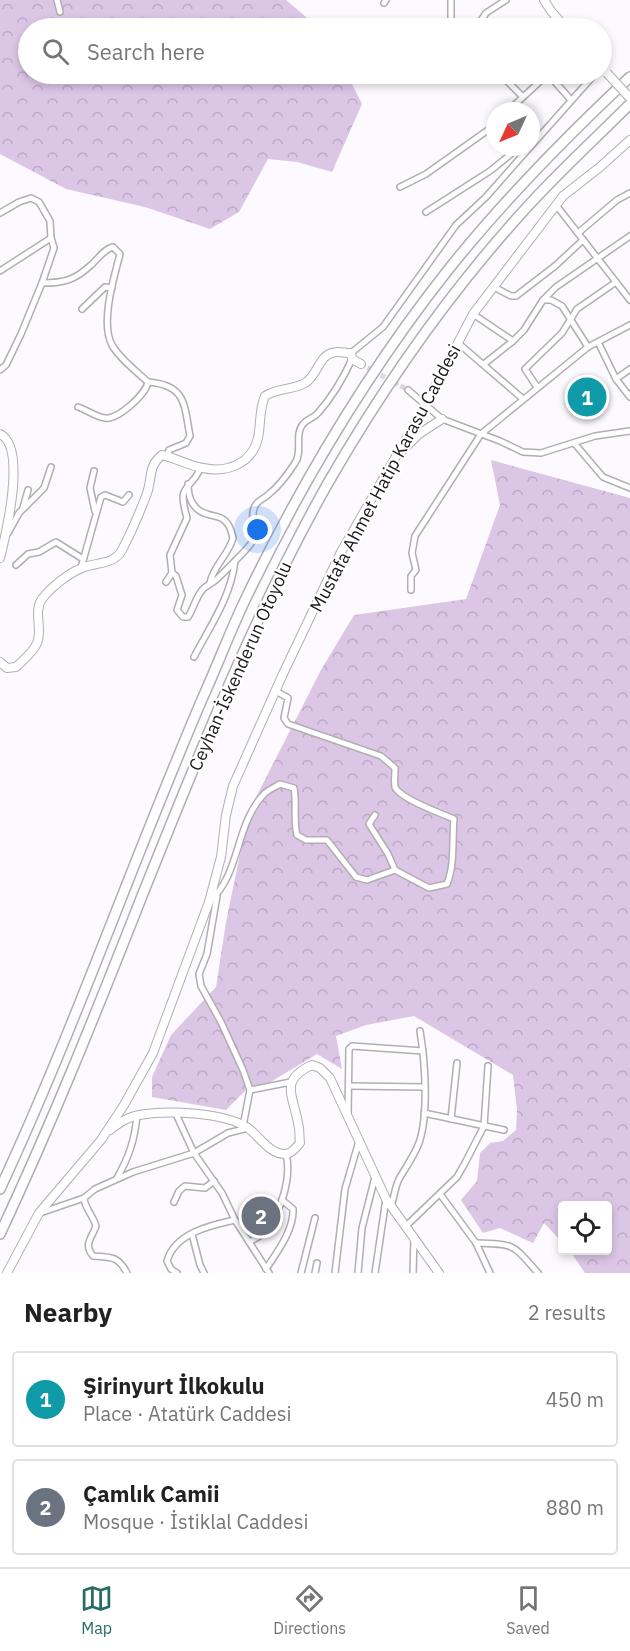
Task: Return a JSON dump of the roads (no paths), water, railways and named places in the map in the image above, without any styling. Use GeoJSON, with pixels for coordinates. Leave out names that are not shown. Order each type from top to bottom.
{"type":"FeatureCollection","features":[{"type":"Feature","properties":{"kind":"highway","name":"Ceyhan-İskenderun Otoyolu"},"geometry":{"type":"LineString","coordinates":[[0,1189],[24,1137],[173,768],[237,618],[312,473],[377,368],[447,271],[514,193],[630,77]]}},
{"type":"Feature","properties":{"kind":"highway","name":"Ceyhan-İskenderun Otoyolu"},"geometry":{"type":"LineString","coordinates":[[0,1234],[46,1133],[191,774],[264,604],[329,482],[399,369],[463,282],[529,205],[630,104]]}},
{"type":"Feature","properties":{"kind":"street"},"geometry":{"type":"LineString","coordinates":[[57,0],[60,12]]}},
{"type":"Feature","properties":{"kind":"street"},"geometry":{"type":"LineString","coordinates":[[451,0],[451,18]]}},
{"type":"Feature","properties":{"kind":"street"},"geometry":{"type":"LineString","coordinates":[[483,18],[486,13],[506,0]]}},
{"type":"Feature","properties":{"kind":"street"},"geometry":{"type":"LineString","coordinates":[[544,0],[557,18]]}},
{"type":"Feature","properties":{"kind":"street"},"geometry":{"type":"LineString","coordinates":[[612,79],[630,98]]}},
{"type":"Feature","properties":{"kind":"street"},"geometry":{"type":"LineString","coordinates":[[510,84],[522,96]]}},
{"type":"Feature","properties":{"kind":"street"},"geometry":{"type":"LineString","coordinates":[[516,102],[536,84]]}},
{"type":"Feature","properties":{"kind":"street"},"geometry":{"type":"LineString","coordinates":[[557,84],[571,100]]}},
{"type":"Feature","properties":{"kind":"street"},"geometry":{"type":"LineString","coordinates":[[540,136],[586,84]]}},
{"type":"Feature","properties":{"kind":"street"},"geometry":{"type":"LineString","coordinates":[[400,187],[426,174],[486,132]]}},
{"type":"Feature","properties":{"kind":"street","name":"Mustafa Ahmet Hatip Karasu Caddesi"},"geometry":{"type":"LineString","coordinates":[[7,1273],[39,1213],[101,1140],[153,1053],[209,902],[221,857],[226,815],[233,786],[341,552],[425,406],[473,314],[556,205],[582,180],[630,141]]}},
{"type":"Feature","properties":{"kind":"street"},"geometry":{"type":"LineString","coordinates":[[426,212],[490,171],[507,156]]}},
{"type":"Feature","properties":{"kind":"street"},"geometry":{"type":"LineString","coordinates":[[172,573],[176,576],[182,589],[177,610],[183,617],[188,617],[193,610],[195,600],[252,542],[254,507],[259,500],[276,487],[295,464],[298,458],[298,433],[304,423],[315,416],[328,400],[344,376],[352,356],[383,327],[456,225],[486,197],[522,156]]}},
{"type":"Feature","properties":{"kind":"street"},"geometry":{"type":"LineString","coordinates":[[578,233],[617,200],[630,193]]}},
{"type":"Feature","properties":{"kind":"street"},"geometry":{"type":"LineString","coordinates":[[0,213],[31,198],[39,202],[50,221],[54,248],[42,284],[6,365],[0,370]]}},
{"type":"Feature","properties":{"kind":"street"},"geometry":{"type":"LineString","coordinates":[[556,205],[630,300]]}},
{"type":"Feature","properties":{"kind":"street"},"geometry":{"type":"LineString","coordinates":[[484,364],[524,330],[543,300],[556,286],[630,236]]}},
{"type":"Feature","properties":{"kind":"street"},"geometry":{"type":"LineString","coordinates":[[0,271],[51,238]]}},
{"type":"Feature","properties":{"kind":"street"},"geometry":{"type":"LineString","coordinates":[[494,287],[511,296],[516,296],[555,266],[583,240]]}},
{"type":"Feature","properties":{"kind":"street"},"geometry":{"type":"LineString","coordinates":[[42,284],[65,283],[89,267],[107,249],[113,247],[120,254],[107,309],[112,344],[148,382],[164,383],[181,396],[190,436],[186,443],[169,450],[167,456]]}},
{"type":"Feature","properties":{"kind":"street"},"geometry":{"type":"LineString","coordinates":[[537,387],[525,369],[562,333],[577,309],[616,282]]}},
{"type":"Feature","properties":{"kind":"street"},"geometry":{"type":"LineString","coordinates":[[82,309],[105,287],[112,288]]}},
{"type":"Feature","properties":{"kind":"street"},"geometry":{"type":"LineString","coordinates":[[624,292],[630,287]]}},
{"type":"Feature","properties":{"kind":"street"},"geometry":{"type":"LineString","coordinates":[[543,300],[559,303],[588,347]]}},
{"type":"Feature","properties":{"kind":"street"},"geometry":{"type":"LineString","coordinates":[[473,314],[513,341]]}},
{"type":"Feature","properties":{"kind":"street"},"geometry":{"type":"LineString","coordinates":[[411,590],[411,576],[416,570],[412,554],[415,536],[481,434],[588,347],[630,325]]}},
{"type":"Feature","properties":{"kind":"street"},"geometry":{"type":"LineString","coordinates":[[598,342],[616,379],[630,397]]}},
{"type":"Feature","properties":{"kind":"street"},"geometry":{"type":"LineString","coordinates":[[458,343],[523,399]]}},
{"type":"Feature","properties":{"kind":"street"},"geometry":{"type":"LineString","coordinates":[[0,662],[7,668],[16,667],[38,642],[39,609],[42,599],[58,584],[82,564],[112,561],[121,553],[147,493],[155,461],[162,455],[201,468],[215,470],[243,463],[255,448],[265,396],[308,381],[325,356],[339,351],[352,356],[361,364]]}},
{"type":"Feature","properties":{"kind":"street"},"geometry":{"type":"LineString","coordinates":[[616,379],[630,369]]}},
{"type":"Feature","properties":{"kind":"street"},"geometry":{"type":"LineString","coordinates":[[78,407],[106,418],[116,417],[144,392],[148,382]]}},
{"type":"Feature","properties":{"kind":"street"},"geometry":{"type":"LineString","coordinates":[[408,390],[442,419],[523,452],[541,453],[595,436],[630,431]]}},
{"type":"Feature","properties":{"kind":"street"},"geometry":{"type":"LineString","coordinates":[[393,461],[419,434],[442,419]]}},
{"type":"Feature","properties":{"kind":"street"},"geometry":{"type":"LineString","coordinates":[[0,434],[5,436],[10,443],[13,461],[13,489],[0,558]]}},
{"type":"Feature","properties":{"kind":"street"},"geometry":{"type":"LineString","coordinates":[[575,444],[603,477],[630,488]]}},
{"type":"Feature","properties":{"kind":"street"},"geometry":{"type":"LineString","coordinates":[[5,537],[23,509],[44,488],[51,467]]}},
{"type":"Feature","properties":{"kind":"street"},"geometry":{"type":"LineString","coordinates":[[166,582],[172,573],[170,555],[188,518],[182,499],[183,490],[201,468]]}},
{"type":"Feature","properties":{"kind":"street"},"geometry":{"type":"LineString","coordinates":[[94,471],[90,488],[96,513]]}},
{"type":"Feature","properties":{"kind":"street"},"geometry":{"type":"LineString","coordinates":[[188,484],[188,494],[192,503],[206,514],[222,518],[230,526],[233,538],[223,560],[212,573],[210,583]]}},
{"type":"Feature","properties":{"kind":"street"},"geometry":{"type":"LineString","coordinates":[[23,509],[28,490]]}},
{"type":"Feature","properties":{"kind":"street"},"geometry":{"type":"LineString","coordinates":[[82,564],[102,497],[105,495],[123,502],[129,495]]}},
{"type":"Feature","properties":{"kind":"street"},"geometry":{"type":"LineString","coordinates":[[16,565],[28,554],[39,552],[56,542],[82,564]]}},
{"type":"Feature","properties":{"kind":"street"},"geometry":{"type":"LineString","coordinates":[[194,657],[227,594],[235,560]]}},
{"type":"Feature","properties":{"kind":"street"},"geometry":{"type":"LineString","coordinates":[[276,690],[288,698],[284,718],[288,724],[381,756],[395,768],[395,787],[400,793],[454,819],[452,872],[447,884],[429,888],[394,870],[388,854],[369,824],[375,815]]}},
{"type":"Feature","properties":{"kind":"street"},"geometry":{"type":"LineString","coordinates":[[246,1127],[250,1090],[221,1022],[201,986],[199,974],[207,954],[217,895],[233,866],[238,844],[249,816],[265,794],[280,784],[294,788],[297,835],[306,840],[327,840],[356,878],[367,880],[394,870]]}},
{"type":"Feature","properties":{"kind":"street"},"geometry":{"type":"LineString","coordinates":[[209,902],[217,895]]}},
{"type":"Feature","properties":{"kind":"street"},"geometry":{"type":"LineString","coordinates":[[391,1206],[399,1180],[412,1160],[420,1141],[424,1113],[424,1087],[420,1031]]}},
{"type":"Feature","properties":{"kind":"street"},"geometry":{"type":"LineString","coordinates":[[348,1116],[349,1049],[352,1046],[423,1051]]}},
{"type":"Feature","properties":{"kind":"street"},"geometry":{"type":"LineString","coordinates":[[451,1119],[457,1063]]}},
{"type":"Feature","properties":{"kind":"street"},"geometry":{"type":"LineString","coordinates":[[101,1140],[121,1121],[137,1115],[206,1114],[228,1118],[246,1127],[278,1152],[286,1154],[300,1143],[298,1124],[290,1096],[291,1082],[300,1071],[312,1065],[320,1068],[330,1078],[386,1199],[440,1273]]}},
{"type":"Feature","properties":{"kind":"street"},"geometry":{"type":"LineString","coordinates":[[405,1227],[457,1177],[484,1126],[488,1066]]}},
{"type":"Feature","properties":{"kind":"street"},"geometry":{"type":"LineString","coordinates":[[250,1090],[291,1082]]}},
{"type":"Feature","properties":{"kind":"street"},"geometry":{"type":"LineString","coordinates":[[350,1086],[424,1087]]}},
{"type":"Feature","properties":{"kind":"street"},"geometry":{"type":"LineString","coordinates":[[424,1113],[504,1130]]}},
{"type":"Feature","properties":{"kind":"street"},"geometry":{"type":"LineString","coordinates":[[176,1114],[194,1153],[222,1193],[235,1220],[268,1271],[293,1216],[293,1209],[282,1200]]}},
{"type":"Feature","properties":{"kind":"street"},"geometry":{"type":"LineString","coordinates":[[117,1179],[130,1156],[136,1136],[137,1115]]}},
{"type":"Feature","properties":{"kind":"street"},"geometry":{"type":"LineString","coordinates":[[39,1213],[84,1198],[95,1189],[132,1172],[194,1153],[228,1133],[246,1127]]}},
{"type":"Feature","properties":{"kind":"street"},"geometry":{"type":"LineString","coordinates":[[335,1273],[345,1189],[360,1139]]}},
{"type":"Feature","properties":{"kind":"street"},"geometry":{"type":"LineString","coordinates":[[249,1242],[267,1230],[286,1192],[288,1162],[286,1154]]}},
{"type":"Feature","properties":{"kind":"street"},"geometry":{"type":"LineString","coordinates":[[358,1273],[362,1228],[376,1175]]}},
{"type":"Feature","properties":{"kind":"street"},"geometry":{"type":"LineString","coordinates":[[174,1202],[179,1191],[185,1186],[205,1188],[214,1181]]}},
{"type":"Feature","properties":{"kind":"street"},"geometry":{"type":"LineString","coordinates":[[440,1194],[476,1243],[490,1273]]}},
{"type":"Feature","properties":{"kind":"street"},"geometry":{"type":"LineString","coordinates":[[84,1198],[84,1206],[94,1218],[96,1226],[87,1243],[88,1250],[93,1256],[114,1258],[121,1263],[127,1273]]}},
{"type":"Feature","properties":{"kind":"street"},"geometry":{"type":"LineString","coordinates":[[375,1273],[386,1199]]}},
{"type":"Feature","properties":{"kind":"street"},"geometry":{"type":"LineString","coordinates":[[301,1273],[315,1218]]}},
{"type":"Feature","properties":{"kind":"street"},"geometry":{"type":"LineString","coordinates":[[177,1273],[171,1269],[167,1261],[168,1256],[192,1234],[213,1224],[235,1220]]}},
{"type":"Feature","properties":{"kind":"street"},"geometry":{"type":"LineString","coordinates":[[192,1234],[204,1273]]}},
{"type":"Feature","properties":{"kind":"street"},"geometry":{"type":"LineString","coordinates":[[413,1273],[414,1238]]}},
{"type":"Feature","properties":{"kind":"street"},"geometry":{"type":"LineString","coordinates":[[476,1243],[508,1244],[518,1250],[538,1273]]}},
{"type":"Feature","properties":{"kind":"street"},"geometry":{"type":"LineString","coordinates":[[315,1273],[318,1263]]}},
{"type":"Feature","properties":{"kind":"tunnel"},"geometry":{"type":"LineString","coordinates":[[361,364],[408,390]]}},
{"type":"Feature","properties":{"kind":"place","name":"Şirinyurt İlkokulu"},"geometry":{"type":"Point","coordinates":[587,397]}},
{"type":"Feature","properties":{"kind":"place","name":"Çamlık Camii"},"geometry":{"type":"Point","coordinates":[261,1216]}}]}
